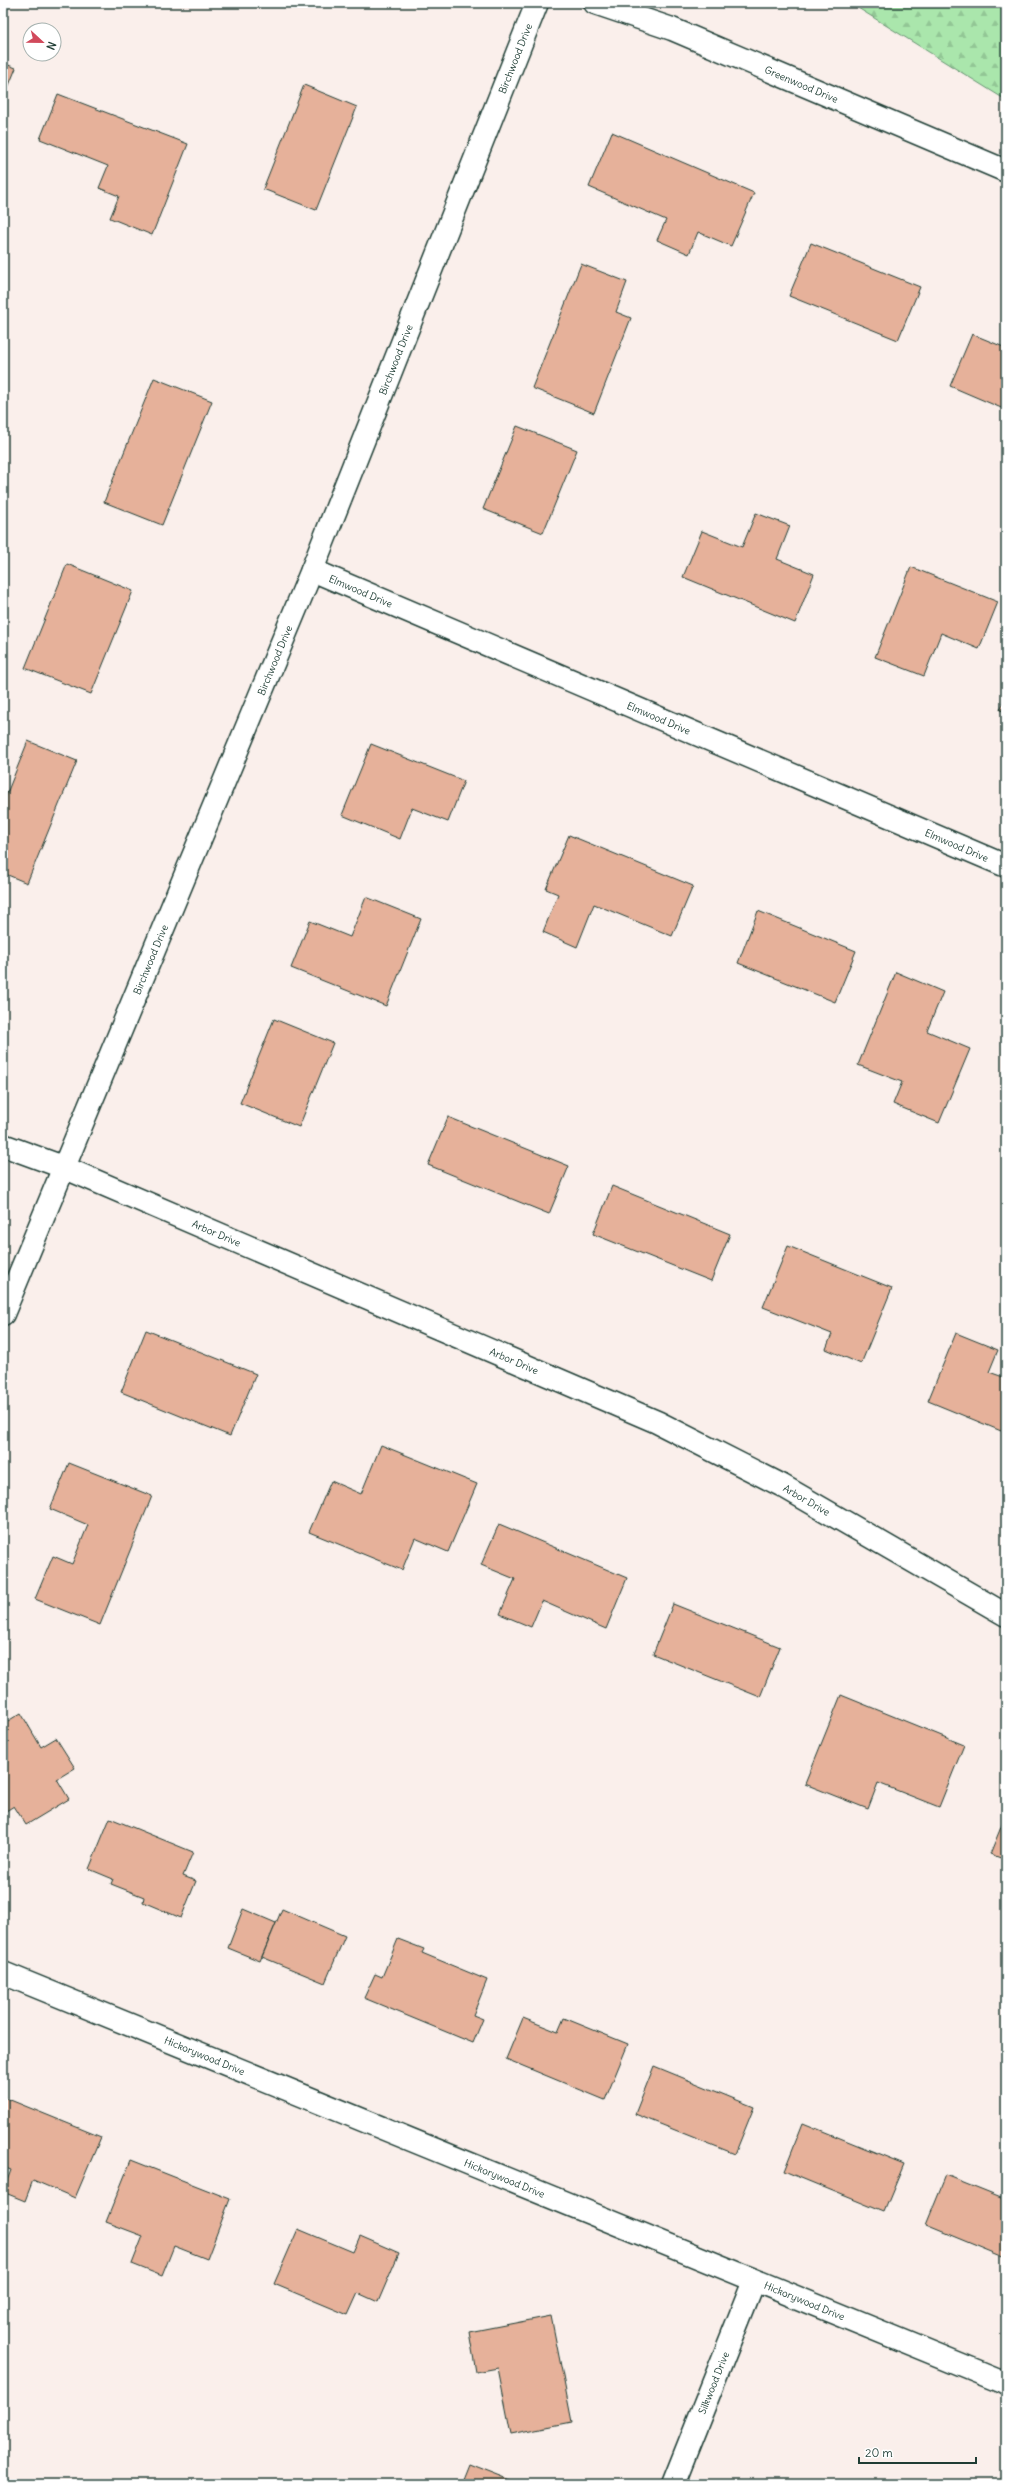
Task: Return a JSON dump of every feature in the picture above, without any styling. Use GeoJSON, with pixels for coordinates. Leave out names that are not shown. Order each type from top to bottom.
{"type":"FeatureCollection","features":[{"type":"Feature","properties":{"kind":"street","name":"Birchwood Drive"},"geometry":{"type":"LineString","coordinates":[[3,1314],[312,570],[537,3]]}},
{"type":"Feature","properties":{"kind":"street","name":"Greenwood Drive"},"geometry":{"type":"LineString","coordinates":[[595,3],[672,29],[1006,171]]}},
{"type":"Feature","properties":{"kind":"street","name":"Elmwood Drive"},"geometry":{"type":"LineString","coordinates":[[312,570],[1006,866]]}},
{"type":"Feature","properties":{"kind":"street","name":"Arbor Drive"},"geometry":{"type":"LineString","coordinates":[[3,1145],[63,1167],[657,1422],[781,1485],[1006,1615]]}},
{"type":"Feature","properties":{"kind":"street","name":"Hickorywood Drive"},"geometry":{"type":"LineString","coordinates":[[3,1973],[1006,2383]]}},
{"type":"Feature","properties":{"kind":"street","name":"Silkwood Drive"},"geometry":{"type":"LineString","coordinates":[[673,2484],[754,2281]]}},
{"type":"Feature","properties":{"kind":"green space"},"geometry":{"type":"Polygon","coordinates":[[[850,3],[1006,3],[1006,100],[850,3]]]}},
{"type":"Feature","properties":{"kind":"building"},"geometry":{"type":"Polygon","coordinates":[[[3,63],[16,68],[3,100],[3,63]]]}},
{"type":"Feature","properties":{"kind":"building"},"geometry":{"type":"Polygon","coordinates":[[[304,85],[357,107],[316,210],[263,189],[304,85]]]}},
{"type":"Feature","properties":{"kind":"building"},"geometry":{"type":"Polygon","coordinates":[[[58,94],[188,144],[152,235],[110,218],[119,196],[99,188],[108,166],[40,139],[58,94]]]}},
{"type":"Feature","properties":{"kind":"building"},"geometry":{"type":"Polygon","coordinates":[[[612,132],[754,193],[731,246],[698,232],[689,254],[657,240],[666,220],[589,187],[612,132]]]}},
{"type":"Feature","properties":{"kind":"building"},"geometry":{"type":"Polygon","coordinates":[[[811,243],[920,287],[898,340],[789,296],[811,243]]]}},
{"type":"Feature","properties":{"kind":"building"},"geometry":{"type":"Polygon","coordinates":[[[581,264],[627,282],[616,312],[631,318],[594,413],[532,388],[581,264]]]}},
{"type":"Feature","properties":{"kind":"building"},"geometry":{"type":"Polygon","coordinates":[[[972,334],[1006,348],[1006,410],[950,386],[972,334]]]}},
{"type":"Feature","properties":{"kind":"building"},"geometry":{"type":"Polygon","coordinates":[[[154,378],[212,401],[162,525],[104,502],[154,378]]]}},
{"type":"Feature","properties":{"kind":"building"},"geometry":{"type":"Polygon","coordinates":[[[517,426],[577,450],[543,533],[483,509],[517,426]]]}},
{"type":"Feature","properties":{"kind":"building"},"geometry":{"type":"Polygon","coordinates":[[[756,513],[790,526],[777,559],[814,574],[795,623],[683,577],[702,531],[742,547],[756,513]]]}},
{"type":"Feature","properties":{"kind":"building"},"geometry":{"type":"Polygon","coordinates":[[[67,564],[133,591],[91,694],[25,668],[67,564]]]}},
{"type":"Feature","properties":{"kind":"building"},"geometry":{"type":"Polygon","coordinates":[[[911,567],[998,602],[979,649],[941,633],[924,676],[875,657],[911,567]]]}},
{"type":"Feature","properties":{"kind":"building"},"geometry":{"type":"Polygon","coordinates":[[[1006,695],[1006,712],[1000,710],[1006,695]]]}},
{"type":"Feature","properties":{"kind":"building"},"geometry":{"type":"Polygon","coordinates":[[[28,741],[77,761],[27,883],[3,873],[3,803],[28,741]]]}},
{"type":"Feature","properties":{"kind":"building"},"geometry":{"type":"Polygon","coordinates":[[[371,744],[464,781],[448,822],[412,808],[400,839],[342,815],[371,744]]]}},
{"type":"Feature","properties":{"kind":"building"},"geometry":{"type":"Polygon","coordinates":[[[569,835],[693,886],[672,936],[594,904],[577,947],[543,932],[558,894],[546,889],[569,835]]]}},
{"type":"Feature","properties":{"kind":"building"},"geometry":{"type":"Polygon","coordinates":[[[366,897],[421,919],[386,1006],[291,968],[310,921],[350,937],[366,897]]]}},
{"type":"Feature","properties":{"kind":"building"},"geometry":{"type":"Polygon","coordinates":[[[758,911],[856,951],[835,1002],[738,963],[758,911]]]}},
{"type":"Feature","properties":{"kind":"building"},"geometry":{"type":"Polygon","coordinates":[[[896,972],[943,992],[927,1031],[970,1049],[939,1123],[893,1104],[902,1082],[858,1065],[896,972]]]}},
{"type":"Feature","properties":{"kind":"building"},"geometry":{"type":"Polygon","coordinates":[[[274,1019],[333,1043],[299,1127],[240,1103],[274,1019]]]}},
{"type":"Feature","properties":{"kind":"building"},"geometry":{"type":"Polygon","coordinates":[[[448,1117],[569,1166],[549,1214],[428,1165],[448,1117]]]}},
{"type":"Feature","properties":{"kind":"building"},"geometry":{"type":"Polygon","coordinates":[[[612,1186],[730,1234],[711,1281],[593,1234],[612,1186]]]}},
{"type":"Feature","properties":{"kind":"building"},"geometry":{"type":"Polygon","coordinates":[[[788,1246],[892,1288],[861,1364],[826,1349],[832,1334],[763,1307],[788,1246]]]}},
{"type":"Feature","properties":{"kind":"building"},"geometry":{"type":"Polygon","coordinates":[[[146,1330],[256,1374],[230,1436],[121,1392],[146,1330]]]}},
{"type":"Feature","properties":{"kind":"building"},"geometry":{"type":"Polygon","coordinates":[[[956,1333],[998,1350],[989,1372],[1006,1378],[1006,1433],[928,1401],[956,1333]]]}},
{"type":"Feature","properties":{"kind":"building"},"geometry":{"type":"Polygon","coordinates":[[[381,1445],[477,1484],[448,1552],[415,1538],[402,1570],[309,1532],[331,1481],[361,1494],[381,1445]]]}},
{"type":"Feature","properties":{"kind":"building"},"geometry":{"type":"Polygon","coordinates":[[[69,1463],[152,1496],[100,1625],[35,1599],[53,1556],[72,1564],[88,1525],[50,1509],[69,1463]]]}},
{"type":"Feature","properties":{"kind":"building"},"geometry":{"type":"Polygon","coordinates":[[[499,1524],[627,1578],[606,1629],[542,1601],[531,1627],[500,1614],[515,1579],[481,1565],[499,1524]]]}},
{"type":"Feature","properties":{"kind":"building"},"geometry":{"type":"Polygon","coordinates":[[[673,1604],[780,1647],[760,1697],[653,1654],[673,1604]]]}},
{"type":"Feature","properties":{"kind":"building"},"geometry":{"type":"Polygon","coordinates":[[[841,1695],[964,1745],[939,1807],[878,1783],[868,1809],[805,1784],[841,1695]]]}},
{"type":"Feature","properties":{"kind":"building"},"geometry":{"type":"Polygon","coordinates":[[[21,1713],[41,1747],[56,1738],[75,1768],[57,1779],[69,1799],[26,1825],[14,1806],[6,1811],[3,1805],[3,1724],[21,1713]]]}},
{"type":"Feature","properties":{"kind":"building"},"geometry":{"type":"Polygon","coordinates":[[[1006,1815],[1006,1860],[990,1854],[1006,1815]]]}},
{"type":"Feature","properties":{"kind":"building"},"geometry":{"type":"Polygon","coordinates":[[[110,1818],[193,1852],[183,1876],[196,1881],[181,1918],[143,1902],[144,1897],[111,1884],[113,1879],[89,1869],[110,1818]]]}},
{"type":"Feature","properties":{"kind":"building"},"geometry":{"type":"Polygon","coordinates":[[[243,1909],[276,1923],[260,1961],[228,1948],[243,1909]]]}},
{"type":"Feature","properties":{"kind":"building"},"geometry":{"type":"Polygon","coordinates":[[[282,1909],[345,1936],[325,1983],[262,1957],[282,1909]]]}},
{"type":"Feature","properties":{"kind":"building"},"geometry":{"type":"Polygon","coordinates":[[[398,1939],[424,1949],[422,1953],[487,1980],[473,2015],[483,2019],[473,2043],[364,1998],[375,1974],[382,1977],[398,1939]]]}},
{"type":"Feature","properties":{"kind":"building"},"geometry":{"type":"Polygon","coordinates":[[[523,2018],[558,2032],[564,2018],[628,2044],[605,2100],[506,2059],[523,2018]]]}},
{"type":"Feature","properties":{"kind":"building"},"geometry":{"type":"Polygon","coordinates":[[[654,2066],[754,2107],[735,2154],[635,2114],[654,2066]]]}},
{"type":"Feature","properties":{"kind":"building"},"geometry":{"type":"Polygon","coordinates":[[[3,2097],[101,2137],[75,2198],[33,2180],[25,2201],[3,2192],[11,2170],[3,2167],[3,2097]]]}},
{"type":"Feature","properties":{"kind":"building"},"geometry":{"type":"Polygon","coordinates":[[[803,2123],[904,2164],[884,2212],[784,2171],[803,2123]]]}},
{"type":"Feature","properties":{"kind":"building"},"geometry":{"type":"Polygon","coordinates":[[[131,2160],[230,2199],[207,2259],[174,2246],[162,2276],[132,2264],[143,2236],[106,2222],[131,2160]]]}},
{"type":"Feature","properties":{"kind":"building"},"geometry":{"type":"Polygon","coordinates":[[[946,2176],[1006,2200],[1006,2258],[926,2225],[946,2176]]]}},
{"type":"Feature","properties":{"kind":"building"},"geometry":{"type":"Polygon","coordinates":[[[298,2229],[353,2252],[360,2236],[399,2253],[378,2302],[358,2293],[348,2315],[274,2284],[298,2229]]]}},
{"type":"Feature","properties":{"kind":"building"},"geometry":{"type":"Polygon","coordinates":[[[551,2316],[572,2422],[511,2434],[498,2368],[476,2372],[469,2332],[551,2316]]]}},
{"type":"Feature","properties":{"kind":"building"},"geometry":{"type":"Polygon","coordinates":[[[469,2464],[520,2484],[461,2484],[469,2464]]]}}]}
